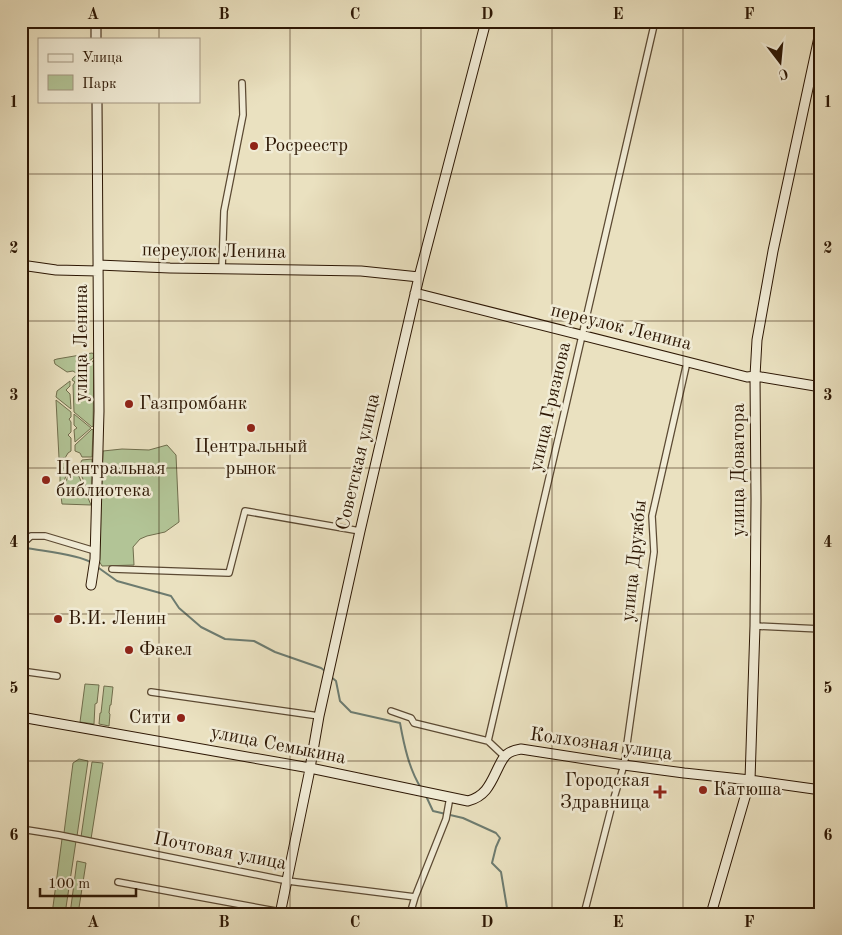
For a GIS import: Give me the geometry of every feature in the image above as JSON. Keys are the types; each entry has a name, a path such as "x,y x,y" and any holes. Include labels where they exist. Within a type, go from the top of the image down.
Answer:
{"street":[{"path":"96,21 96,38"},
{"name":"Советская улица","path":"281,913 326,682 360,531 415,293 486,21"},
{"name":"улица Грязнова","path":"488,740 655,21"},
{"name":"улица Доватора","path":"711,914 750,780 755,626 755,376 757,340 821,28"},
{"path":"222,269 224,211 243,115 242,83"},
{"name":"улица Ленина","path":"91,585 95,555 98,411 97,102"},
{"name":"переулок Ленина","path":"21,266 56,270 98,268 361,271 419,277"},
{"name":"переулок Ленина","path":"415,293 747,377 755,376 821,387"},
{"name":"улица Дружбы","path":"584,914 612,801 624,765 654,552 652,516 687,362"},
{"path":"112,569 229,573 245,511 360,531"},
{"path":"21,544 31,536 45,536 95,555"},
{"path":"755,626 821,629"},
{"path":"21,671 57,676"},
{"path":"152,692 319,716"},
{"path":"391,712 411,718 414,723 488,740"},
{"name":"улица Семыкина","path":"21,717 310,768 468,801 483,795 504,756"},
{"name":"Колхозная улица","path":"488,740 504,756 511,751 520,749 624,765 821,790"},
{"path":"410,914 414,897 446,818 450,797"},
{"name":"Почтовая улица","path":"21,829 59,834 288,881 414,897"},
{"path":"118,882 281,913"}],"green space":[{"path":"92,353 94,357 76,373 73,371 67,372 55,364 54,360 57,359"},
{"path":"94,360 92,427 74,412 73,385 75,382 72,380"},
{"path":"70,381 70,386 66,390 70,394 71,409 56,397 57,391"},
{"path":"56,400 71,412 69,419 71,422 71,432 68,435 71,438 71,451 65,458 59,458"},
{"path":"74,414 91,428 75,442 74,430 77,428 74,425"},
{"path":"92,429 92,457 82,457 80,453 75,451 75,445"},
{"path":"167,445 176,455 179,522 165,532 140,539 133,547 134,565 102,566 98,559 103,451 122,449 149,450"},
{"path":"92,459 92,499 77,466 82,460"},
{"path":"60,461 65,461 70,466 60,491"},
{"path":"71,467 75,467 91,505 62,504 61,496"},
{"path":"85,684 99,685 97,703 95,704 94,724 80,722"},
{"path":"104,686 113,687 109,726 99,724"},
{"path":"79,759 88,761 77,836 64,833 73,763"},
{"path":"92,762 103,763 91,839 81,837"},
{"path":"62,839 76,841 65,914 52,914"},
{"path":"77,861 86,863 78,914 70,914"}],"waterway":[{"path":"23,545 27,548 70,555 90,562"},
{"path":"96,566 117,581 171,596 179,608 201,627 225,639 254,641 275,652 325,671"},
{"path":"330,676 336,681 340,701 351,712 400,723 410,765 421,788"},
{"path":"426,796 433,811 463,818 496,833 500,838 492,863 501,872 508,914"}],"place":[{"name":"Росреестр","path":"254,146"},
{"name":"Газпромбанк","path":"129,404"},
{"name":"Центральный рынок","path":"251,428"},
{"name":"Центральная библиотека","path":"46,480"},
{"name":"В.И. Ленин","path":"58,619"},
{"name":"Факел","path":"129,650"},
{"name":"Сити","path":"181,718"},
{"name":"Катюша","path":"703,790"},
{"name":"Городская Здравница","path":"660,792"}]}
